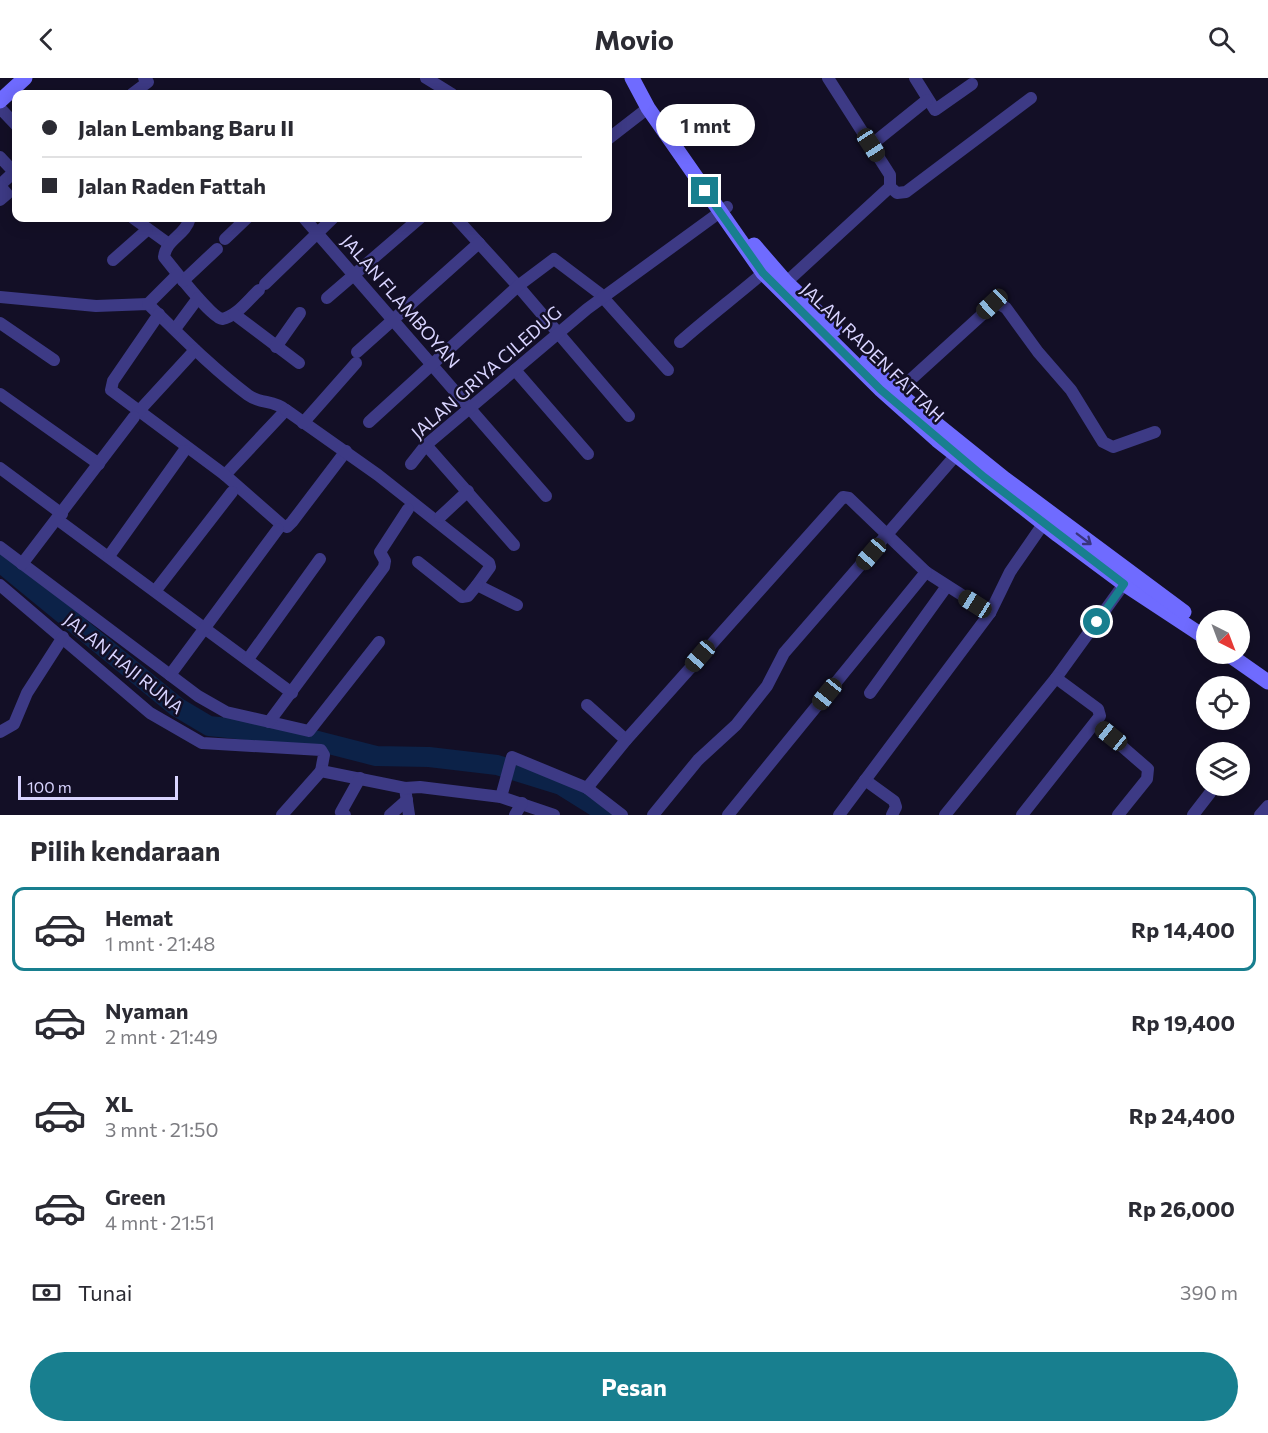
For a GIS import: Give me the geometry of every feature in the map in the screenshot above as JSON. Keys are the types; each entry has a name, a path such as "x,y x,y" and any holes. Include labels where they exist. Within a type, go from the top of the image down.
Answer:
{"main road":[{"path":"0,101 25,78"},
{"name":"JALAN RADEN FATTAH","path":"632,78 648,108 783,285 881,390 957,455 1196,620"},
{"name":"JALAN RADEN FATTAH","path":"643,78 763,273 783,285 897,392 1124,584 1196,631"},
{"path":"1250,658 1268,670"},
{"path":"1242,664 1268,682"}],"street":[{"path":"137,90 148,82 144,78"},
{"path":"426,78 446,90"},
{"path":"783,285 890,187 890,175 828,78"},
{"path":"915,78 935,110 972,84"},
{"path":"890,187 897,193 906,192 1030,98"},
{"path":"871,145 927,100"},
{"path":"0,108 12,121"},
{"path":"612,136 648,108"},
{"path":"0,157 12,169"},
{"path":"0,200 7,194 0,186 12,175"},
{"name":"JALAN GRIYA CILEDUG","path":"411,464 426,445 601,296 722,207"},
{"path":"138,222 169,244"},
{"path":"189,222 187,228 169,244 164,257 180,278 218,318 234,314 328,222"},
{"path":"225,239 243,222"},
{"name":"JALAN FLAMBOYAN","path":"308,222 471,407 546,496"},
{"path":"327,298 415,222"},
{"path":"460,222 518,286 629,416"},
{"path":"113,260 147,230"},
{"path":"303,423 356,358 393,318 479,243"},
{"path":"0,297 96,306 148,304 217,249"},
{"path":"369,422 518,286 554,259 601,296 668,370"},
{"path":"680,342 763,273"},
{"path":"175,328 198,298"},
{"path":"897,392 996,303 1006,308 1038,352 1071,390 1103,442 1113,447 1155,432"},
{"path":"148,304 195,350 247,394 258,401 271,402 286,410 346,451 489,563 490,567 468,596 462,597 418,562"},
{"path":"276,347 300,313"},
{"path":"159,314 110,387 136,415 225,475 268,514 287,526 346,451"},
{"path":"234,314 299,363"},
{"path":"0,322 54,360"},
{"path":"22,564 136,415 195,350"},
{"path":"515,370 588,454"},
{"path":"0,394 99,464"},
{"path":"225,475 286,410"},
{"path":"426,445 514,545"},
{"path":"109,556 184,451"},
{"path":"653,815 698,760 736,725 767,686 773,669 784,653 957,455"},
{"path":"0,468 109,556 292,693"},
{"path":"440,517 468,491"},
{"path":"156,590 232,492"},
{"path":"586,788 843,496 849,498 926,572 990,613"},
{"path":"269,722 384,567 385,561 380,552 408,508"},
{"path":"839,815 990,613 1010,572 1047,519"},
{"path":"170,675 278,529"},
{"path":"0,547 216,708 269,722 309,731 379,642"},
{"path":"248,659 320,560"},
{"path":"729,815 926,572"},
{"path":"945,815 1056,678 1124,584"},
{"name":"JALAN HAJI RUNA","path":"0,585 150,713 177,730 202,743 321,750 324,755 321,771"},
{"path":"477,585 517,605"},
{"path":"870,693 947,586"},
{"path":"0,732 14,724 27,693 63,637"},
{"path":"1022,815 1100,716 1098,709 1056,678"},
{"path":"587,705 626,740"},
{"path":"1095,723 1142,761 1148,770 1148,779 1118,815"},
{"path":"501,796 512,756 586,788 622,815"},
{"path":"287,813 321,771 360,778 406,794"},
{"path":"345,815 341,812 360,778"},
{"path":"865,780 894,801 897,807 892,815"},
{"path":"390,815 406,794 420,787 501,796 554,815"},
{"path":"406,794 409,815"},
{"path":"1193,815 1208,796"},
{"path":"515,815 522,803"},
{"path":"1260,815 1268,806"}],"waterway":[{"path":"0,562 177,707 209,726 294,735 376,756 429,757 497,765 561,785 609,815"}],"route":[{"path":"705,191 763,273 881,390 937,440 1058,536 1124,584 1097,622"}]}
